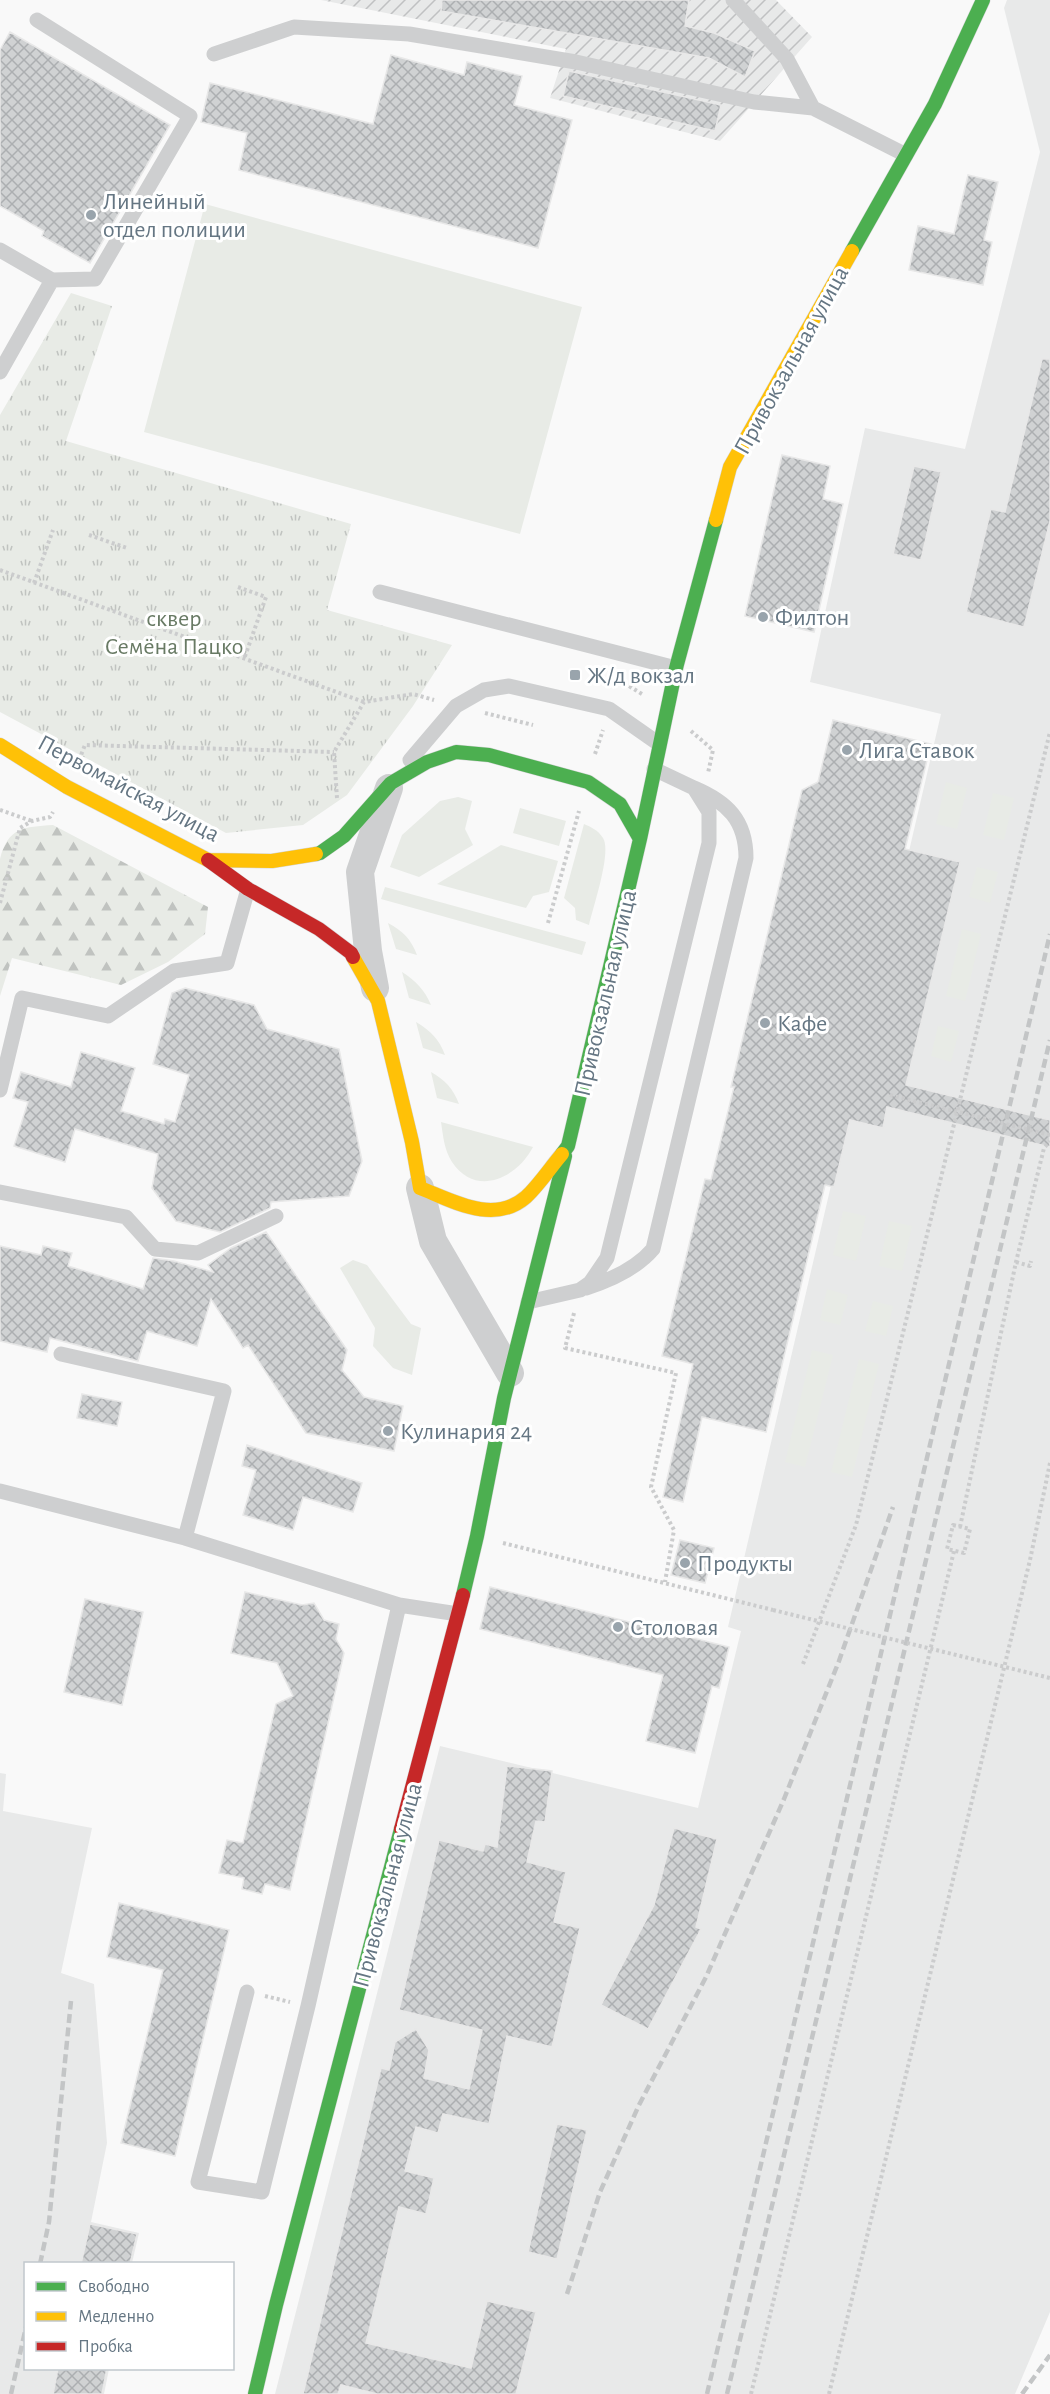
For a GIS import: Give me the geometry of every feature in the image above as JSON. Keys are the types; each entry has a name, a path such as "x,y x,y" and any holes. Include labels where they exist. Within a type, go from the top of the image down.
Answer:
{"street":[{"name":"Привокзальная улица","path":"255,2394 276,2305 458,1614 477,1536 510,1373 589,1064 676,668 730,468 935,104 983,0"},
{"name":"Первомайская улица","path":"0,745 68,787 208,860 272,861 320,853 344,836 390,783 427,762 456,753 489,755 588,782 620,804 640,839"},
{"path":"390,783 360,872 368,951 378,1001 434,1241 510,1373"},
{"path":"208,860 248,889 319,929 351,953 378,1001"},
{"name":"Привокзальная улица","path":"420,1188 479,1211 504,1209 525,1198 568,1146"}],"lane":[{"path":"733,0 787,59 813,108"},
{"path":"0,250 52,280 95,279 190,116 38,20"},
{"path":"214,54 294,27 409,34 576,62 754,102 813,108 906,155"},
{"path":"0,372 52,280"},
{"path":"380,592 676,668"},
{"path":"390,783 456,706 484,690 509,686 609,710 659,744"},
{"path":"528,1302 608,1281 644,1260 653,1249 746,858 746,842 736,818 716,798 654,769"},
{"path":"580,1290 590,1283 608,1258 709,843 709,812 694,788"},
{"path":"0,1090 22,999 108,1016 174,971 227,963 248,889"},
{"path":"0,1192 126,1217 155,1249 198,1253 276,1216"},
{"path":"60,1354 224,1391 185,1538"},
{"path":"0,1491 185,1538 399,1605 458,1614"},
{"path":"247,1992 198,2182 262,2192 308,2007 399,1605"}],"path":[{"path":"34,583 53,530"},
{"path":"88,535 127,548"},
{"path":"0,570 364,702 413,694 533,725"},
{"path":"238,587 266,597 244,659"},
{"path":"337,806 334,752 364,702"},
{"path":"803,1664 856,1525 1050,732"},
{"path":"0,903 20,828 32,821 50,817 68,787 85,745 334,752"},
{"path":"0,810 32,821"},
{"path":"890,1095 1050,1135"},
{"path":"960,1527 1016,1262 1044,1148 1050,1141"},
{"path":"1016,1262 1030,1266 1031,1261"},
{"path":"829,2394 1027,1571 1050,1463"},
{"path":"952,1525 970,1529 964,1553 954,1551 947,1550 952,1525"},
{"path":"477,1536 1050,1678"},
{"path":"751,2394 954,1551"},
{"path":"247,1992 308,2007"}],"shaded area":[{"path":"321,0 776,0 812,37 720,141 550,98 566,49"},
{"path":"1007,0 1050,0 1050,2312 1015,2394 275,2394 440,1746 698,1808 741,1631 728,1627 941,714 810,682 865,428 965,449 1040,152 1004,8"},
{"path":"0,1773 6,1774 3,1811 92,1828 61,1973 94,1984 107,2143 91,2222 139,2233 132,2262 24,2262 24,2370 109,2370 104,2394 0,2394"}],"green space":[{"path":"205,204 582,307 520,534 144,432"},
{"name":"сквер Семёна Пацко","path":"71,293 112,306 66,441 351,524 327,610 452,645 413,706 347,795 303,825 226,833 0,712 0,415"},
{"path":"946,782 967,788 957,829 936,824"},
{"path":"993,793 1014,798 1004,840 983,835"},
{"path":"458,797 472,801 465,829 473,845 419,877 390,867 402,835 440,801"},
{"path":"520,808 566,821 559,846 513,833"},
{"path":"584,824 599,833 605,845 604,867 589,925 576,920 575,908 564,898"},
{"path":"53,825 208,907 205,934 168,962 121,985 12,958 0,996 0,859 3,848 8,840 19,831"},
{"path":"501,845 558,861 549,892 533,896 526,908 437,884"},
{"path":"977,867 998,872 990,903 969,897"},
{"path":"385,887 586,942 582,955 381,899"},
{"path":"388,923 406,936 417,955 396,949"},
{"path":"962,929 981,934 965,1001 946,996"},
{"path":"402,972 419,986 431,1005 409,998"},
{"path":"416,1022 434,1036 445,1055 423,1048"},
{"path":"938,1026 959,1031 951,1062 931,1056"},
{"path":"431,1072 448,1085 459,1104 437,1098"},
{"path":"441,1122 533,1147 526,1158 507,1175 496,1180 473,1179 462,1173 449,1157"},
{"path":"843,1211 866,1216 856,1261 833,1255"},
{"path":"889,1221 912,1226 902,1271 879,1266"},
{"path":"353,1260 367,1265 411,1324 421,1328 412,1375 393,1368 373,1346 375,1328 340,1268"},
{"path":"827,1289 848,1295 840,1325 820,1320"},
{"path":"873,1301 893,1306 886,1336 865,1331"},
{"path":"812,1350 833,1355 805,1467 785,1462"},
{"path":"859,1359 879,1364 852,1477 831,1472"}],"building":[{"path":"442,0 689,0 685,26 714,33 755,51 745,77 709,58 441,11"},
{"path":"10,32 170,125 90,263 42,236 44,231 0,206 0,50"},
{"path":"391,55 464,75 467,62 522,76 514,105 572,120 538,248 239,170 247,133 201,122 210,83 373,124"},
{"path":"569,71 721,105 715,131 563,96"},
{"path":"968,175 998,182 984,240 992,242 983,285 909,270 918,226 954,234"},
{"path":"1042,359 1050,359 1050,521 1024,627 966,612 991,509 1005,512"},
{"path":"782,455 830,466 823,499 843,504 814,632 745,616"},
{"path":"914,466 941,472 921,560 893,554"},
{"path":"833,720 931,744 905,849 960,862 906,1085 1050,1120 1050,1147 887,1107 883,1128 850,1120 834,1187 825,1185 766,1432 702,1417 683,1502 663,1497 693,1364 662,1356 705,1179 711,1180 802,790 818,782"},
{"path":"185,988 254,1005 267,1029 339,1049 362,1161 349,1196 271,1202 270,1208 220,1232 176,1221 152,1188 158,1154 75,1129 65,1162 14,1146 28,1102 13,1098 21,1072 71,1087 81,1052 135,1068 121,1111 164,1124 165,1119 175,1122 189,1075 153,1064 172,993"},
{"path":"266,1232 347,1350 342,1370 364,1397 403,1406 394,1451 306,1433 248,1345 243,1348 211,1299 197,1346 147,1331 138,1361 50,1338 47,1352 0,1341 0,1246 41,1255 43,1246 72,1253 68,1266 143,1289 153,1258 174,1261 213,1272 208,1265 231,1248"},
{"path":"82,1394 122,1402 117,1426 77,1418"},
{"path":"247,1445 362,1483 353,1512 303,1497 293,1530 243,1515 256,1470 242,1466"},
{"path":"680,1540 714,1548 705,1583 671,1575"},
{"path":"490,1587 729,1647 719,1688 712,1686 695,1753 646,1741 663,1675 480,1629"},
{"path":"245,1592 302,1605 314,1603 324,1620 339,1624 336,1639 344,1653 290,1890 265,1884 262,1894 242,1889 244,1878 219,1873 227,1840 243,1843 276,1704 293,1696 277,1663 231,1653"},
{"path":"85,1599 143,1612 122,1705 64,1692"},
{"path":"507,1766 552,1771 545,1822 536,1821 527,1862 566,1872 554,1922 580,1928 552,2047 507,2036 489,2124 443,2114 438,2133 416,2127 405,2171 434,2178 426,2214 399,2207 366,2343 471,2368 487,2301 536,2312 516,2394 377,2394 341,2385 338,2394 303,2394 381,2068 389,2070 395,2042 416,2029 429,2050 424,2078 469,2089 482,2030 399,2010 439,1840 483,1851 485,1844 497,1847"},
{"path":"674,1828 717,1839 696,1927 701,1929 648,2029 601,2005 654,1905"},
{"path":"119,1903 229,1930 175,2156 121,2143 163,1970 107,1957"},
{"path":"557,2124 587,2130 557,2259 528,2252"},
{"path":"90,2224 137,2234 130,2262 81,2262"},
{"path":"58,2370 107,2370 102,2394 53,2394"}],"railway":[{"path":"707,2394 1050,934"},
{"path":"727,2394 1050,1040"},
{"path":"567,2294 600,2192 639,2105 706,1977 784,1799 839,1661 893,1507"},
{"path":"40,2262 49,2222 71,2001"},
{"path":"11,2394 24,2336"},
{"path":"1022,2394 1050,2355"}],"traffic: fast":[{"path":"852,251 935,104 983,0"},
{"path":"562,1154 568,1146 640,839 676,668 716,520"},
{"path":"316,854 344,836 391,783 427,762 456,752 489,755 588,782 620,804 640,839"},
{"path":"463,1595 504,1398 565,1156"},
{"path":"255,2394 276,2305 401,1829"}],"traffic: slow":[{"path":"716,520 730,467 852,251"},
{"path":"0,745 67,787 208,860 272,861 316,854"},
{"path":"353,957 378,1001 412,1142 420,1188 473,1208 501,1209 514,1205 526,1197 562,1154"}],"traffic: jam":[{"path":"208,860 248,889 319,929 351,953 353,957"},
{"path":"401,1829 463,1595"}],"place":[{"name":"Линейный отдел полиции","path":"91,215"},
{"name":"Филтон","path":"763,617"},
{"name":"Ж/д вокзал","path":"575,675"},
{"name":"Лига Ставок","path":"847,750"},
{"name":"Кафе","path":"765,1023"},
{"name":"Кулинария 24","path":"388,1431"},
{"name":"Продукты","path":"685,1563"},
{"name":"Столовая","path":"618,1627"}]}
